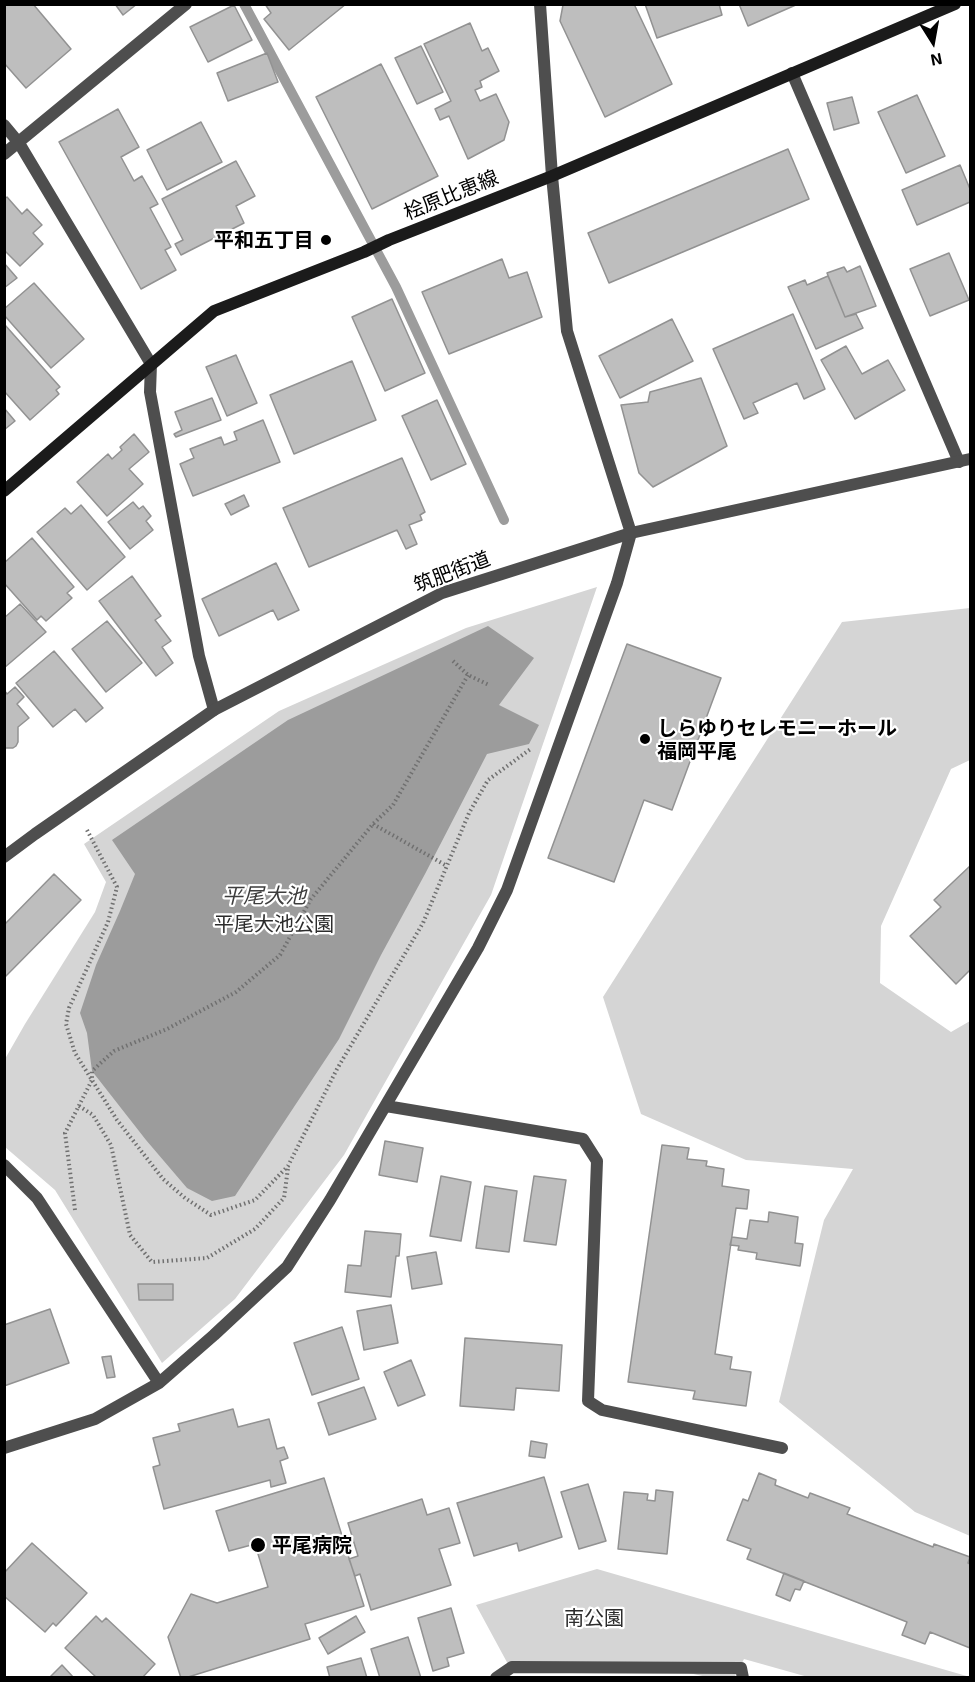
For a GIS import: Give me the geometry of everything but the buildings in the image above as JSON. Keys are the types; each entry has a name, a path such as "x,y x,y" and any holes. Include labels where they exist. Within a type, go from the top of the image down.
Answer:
{"main road":[{"name":"桧原比恵線","path":"4,491 214,311 552,176 955,4"}],"street":[{"path":"4,154 186,4"},
{"path":"4,1448 95,1419 159,1383 287,1267 386,1106 478,948 507,890 617,583 631,532 567,331 552,176 540,4"},
{"path":"792,73 965,460"},
{"path":"4,125 19,142 152,364 150,392 199,656 214,710"},
{"name":"筑肥街道","path":"4,857 214,710 442,593 631,532 965,460"},
{"path":"386,1106 583,1139 597,1161 588,1401 602,1410 782,1448"},
{"path":"4,1165 37,1198 159,1383"},
{"path":"496,1677 512,1667 741,1668 743,1677"}],"path":[{"path":"453,661 468,675 489,685"},
{"path":"75,1211 65,1133 92,1080 92,1071 114,1051 167,1029 236,992 280,955 311,899 373,824 393,805 468,675"},
{"path":"87,830 117,887 108,922 69,1008 66,1024 75,1053 117,1120 163,1179 185,1198 211,1215 255,1200 288,1166 337,1069 423,923 470,813 488,780 567,723"},
{"path":"373,824 447,866"},
{"path":"79,1106 93,1115 111,1145 130,1235 152,1262 207,1258 255,1229 284,1198 288,1166"}],"green space":[{"name":"平尾大池公園","path":"597,587 491,895 344,1155 235,1299 162,1363 55,1190 5,1147 5,1059 95,912 106,882 84,844 279,711 466,628"},
{"path":"970,608 970,760 951,769 881,926 880,983 951,1032 970,1021 970,1536 915,1512 779,1402 824,1220 853,1169 746,1160 641,1114 603,997 842,622"},
{"name":"南公園","path":"597,1569 970,1677 808,1677 744,1659 734,1678 707,1677 639,1662 509,1666 476,1605"}],"water":[{"name":"平尾大池","path":"488,626 534,658 499,705 539,725 529,744 487,754 339,1039 235,1196 212,1201 187,1188 92,1071 87,1033 80,1013 96,965 135,874 112,840 288,720"}],"waterway":[{"path":"244,4 396,287 504,520"}],"place":[{"name":"平和五丁目","path":"326,240"},
{"name":"しらゆりセレモニーホール 福岡平尾","path":"645,739"},
{"name":"平尾病院","path":"258,1545"}]}
